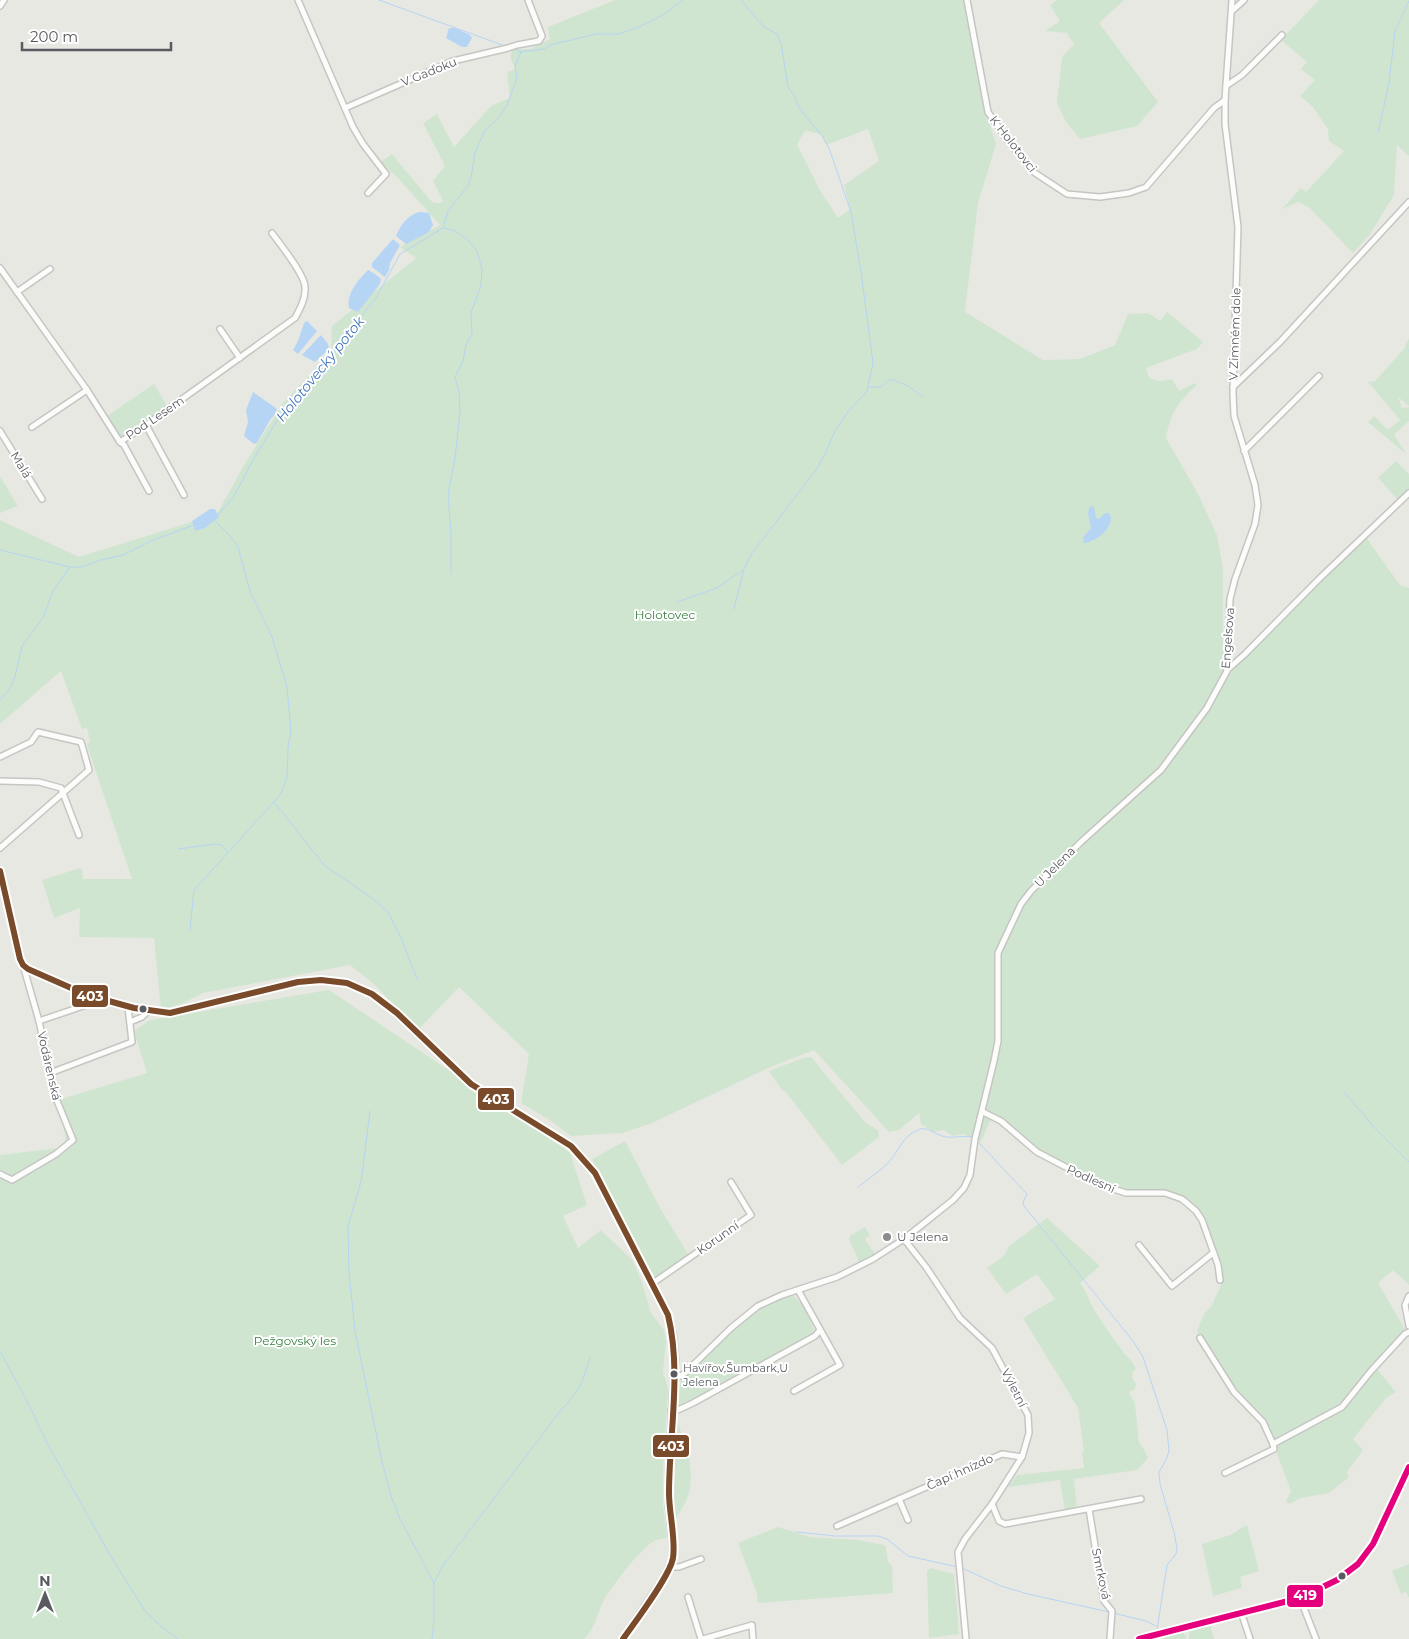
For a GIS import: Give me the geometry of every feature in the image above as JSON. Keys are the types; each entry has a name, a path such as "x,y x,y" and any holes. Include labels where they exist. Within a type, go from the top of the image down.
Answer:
{"street":[{"path":"0,6 4,0"},
{"path":"298,0 345,108 363,144 386,174 368,193"},
{"name":"V Gaďoku","path":"345,108 453,60 517,45 539,42 542,36 528,0"},
{"name":"K Holotovci","path":"967,0 988,112 1034,173 1067,194 1100,197 1129,193 1146,187 1214,108 1225,100"},
{"name":"V Zimném dole","path":"1232,0 1225,124 1238,227 1233,387"},
{"path":"1232,11 1244,0"},
{"path":"1226,86 1242,75 1282,35"},
{"name":"V Zimném dole","path":"1233,387 1280,342 1409,202"},
{"name":"Pod Lesem","path":"0,268 87,390 120,442 290,323 299,311 305,285 302,277 272,233"},
{"path":"17,292 50,269"},
{"path":"220,329 240,358"},
{"path":"1244,451 1319,376"},
{"name":"Engelsova","path":"1082,841 1161,770 1207,708 1227,671 1230,599 1235,579 1255,524 1258,506 1254,485 1234,416 1233,387"},
{"path":"32,427 87,390"},
{"path":"146,425 184,495"},
{"name":"Malá","path":"0,431 42,499"},
{"path":"120,442 124,445 136,465 149,491"},
{"path":"1227,671 1409,493"},
{"path":"0,757 31,742 38,732 81,742 89,770 0,848"},
{"path":"0,781 39,782 61,788 79,835"},
{"name":"U Jelena","path":"674,1380 685,1373 731,1328 758,1306 768,1300 837,1277 873,1258 904,1239 953,1200 964,1188 970,1175 975,1139 983,1112 998,1041 997,959 1000,946 1022,904 1031,892 1082,841"},
{"path":"0,871 23,965 96,998 128,1007 170,1013 298,982 321,980 347,983 372,994 397,1013 471,1084 571,1146 595,1173 653,1282 668,1315 673,1335 675,1358 669,1507 674,1544 673,1559 664,1578 623,1639"},
{"name":"Vodárenská","path":"0,1174 12,1180 56,1154 73,1140 55,1096 39,1021 23,965"},
{"path":"39,1021 92,1003 96,998"},
{"path":"50,1073 132,1042 128,1007"},
{"path":"130,1022 142,1017 149,1010"},
{"name":"Podlesní","path":"983,1112 1000,1121 1037,1152 1098,1184 1126,1193 1164,1193 1182,1199 1196,1211 1202,1220 1219,1271 1220,1280"},
{"name":"Korunní","path":"653,1282 751,1215 731,1182"},
{"name":"Výletní","path":"904,1239 926,1267 960,1318 996,1354 1028,1415 1029,1433 1022,1457 958,1552 966,1639"},
{"path":"1139,1245 1172,1286 1213,1253"},
{"path":"794,1391 840,1365 798,1290"},
{"path":"1409,1296 1405,1305 1409,1326"},
{"path":"672,1410 678,1410 693,1403 814,1336 820,1330"},
{"path":"1273,1444 1342,1407 1371,1371 1409,1332"},
{"path":"1200,1338 1234,1392 1263,1422 1274,1449 1225,1473"},
{"name":"Čapí hnízdo","path":"837,1526 1002,1454 1022,1457"},
{"path":"1139,1639 1300,1598 1337,1580 1358,1564 1373,1544 1409,1467"},
{"path":"899,1499 908,1520"},
{"path":"992,1504 1000,1521 1005,1524 1141,1499"},
{"name":"Smrková","path":"1090,1509 1104,1601 1112,1611 1110,1639"},
{"path":"669,1567 679,1567 701,1559"},
{"path":"688,1597 702,1639 752,1625 753,1639"},
{"path":"1300,1598 1316,1639"},
{"path":"1241,1612 1250,1639"}],"green space":[{"name":"Holotovec","path":"615,0 965,0 985,110 996,144 978,203 965,312 1043,360 1080,359 1115,345 1128,314 1148,313 1160,321 1167,312 1203,342 1197,349 1146,368 1149,378 1160,381 1172,379 1179,391 1195,383 1196,386 1176,409 1170,421 1166,438 1198,494 1217,535 1223,567 1223,680 1365,536 1400,585 1409,588 1409,1285 1393,1270 1378,1283 1408,1335 1376,1368 1396,1392 1386,1398 1353,1439 1363,1450 1347,1472 1349,1477 1329,1493 1300,1498 1290,1504 1286,1502 1291,1491 1267,1427 1260,1414 1235,1391 1197,1331 1204,1314 1212,1305 1221,1285 1220,1265 1204,1222 1181,1197 1125,1191 1093,1180 1038,1151 993,1114 981,1142 963,1134 953,1136 943,1130 933,1132 921,1124 919,1113 899,1130 889,1132 814,1050 768,1068 652,1123 623,1133 571,1136 548,1119 521,1103 529,1054 459,987 418,1030 376,986 350,965 203,993 181,1004 161,1010 154,938 79,937 80,908 54,918 42,880 80,868 83,879 132,879 87,745 90,741 87,728 82,729 61,671 0,724 0,520 79,557 217,514 244,465 283,403 331,352 332,326 416,258 400,247 440,225 395,175 380,162 392,154 432,202 439,203 443,201 433,181 445,166 423,123 437,114 454,147 491,106 510,98 507,72 515,69 510,56 513,49 530,49 550,39 548,27","holes":["868,129 879,161 844,185 850,209 838,218 820,190 797,145 805,131 821,134 826,145","1095,511 1094,517 1096,519 1099,519 1105,513 1108,528 1091,542 1084,535 1091,529"]},
{"path":"1057,0 1124,0 1099,23 1158,102 1137,126 1080,139 1066,122 1057,103 1062,57 1074,44 1067,33 1045,31 1060,21 1050,5"},
{"path":"1319,0 1409,0 1409,156 1397,145 1394,195 1370,234 1353,253 1309,207 1298,202 1282,209 1301,188 1306,192 1344,151 1329,141 1328,129 1312,106 1300,96 1315,80 1301,69 1307,62 1281,40"},
{"path":"1409,339 1409,406 1398,397 1402,408 1409,407 1409,421 1394,434 1406,454 1368,422 1374,416 1388,430 1400,420 1368,382 1375,381 1405,348"},
{"path":"154,384 168,408 126,436 119,436 107,416"},
{"path":"1396,461 1409,474 1409,489 1398,500 1378,478"},
{"path":"0,476 18,506 0,513"},
{"name":"Pežgovský les","path":"329,990 570,1153 587,1205 563,1216 578,1248 601,1230 633,1261 651,1313 664,1330 666,1341 663,1372 668,1388 663,1469 663,1505 667,1538 656,1540 650,1544 627,1568 607,1595 593,1626 584,1639 0,1639 0,1155 67,1147 58,1100 147,1073 134,1031 150,1020"},
{"path":"811,1057 866,1123 878,1130 879,1137 842,1165 769,1071 803,1058"},
{"path":"625,1141 660,1208 689,1256 655,1278 592,1159"},
{"path":"1047,1218 1100,1266 1080,1283 1101,1321 1136,1369 1133,1372 1132,1378 1136,1384 1135,1389 1129,1392 1135,1404 1139,1443 1148,1458 1137,1470 1074,1479 1077,1508 1065,1510 1060,1480 1008,1487 1017,1475 1084,1468 1082,1452 1084,1452 1078,1408 1023,1318 1055,1299 1037,1274 1006,1294 987,1268 1005,1255 1009,1246"},
{"path":"865,1227 870,1235 865,1239 875,1254 859,1262 849,1239 851,1235"},
{"path":"793,1296 800,1302 812,1324 814,1333 713,1387 693,1400 679,1405 678,1385 718,1345 748,1318 764,1307 779,1299"},
{"path":"678,1423 689,1461 691,1480 687,1499 676,1519 674,1499 676,1424"},
{"path":"1247,1525 1259,1571 1240,1577 1242,1588 1213,1596 1202,1544 1230,1535"},
{"path":"778,1527 810,1537 858,1540 884,1545 888,1562 892,1565 893,1593 758,1603 757,1594 738,1543"},
{"path":"1409,1564 1409,1598 1406,1592 1401,1594 1392,1571"},
{"path":"931,1568 954,1574 959,1634 929,1638 927,1571"},
{"path":"1210,1625 1214,1639 1189,1639 1189,1631"},
{"path":"1179,1632 1184,1633 1186,1639 1150,1639"}],"water":[{"path":"449,28 455,28 470,35 472,38 467,47 462,47 446,38"},
{"path":"419,212 429,213 433,225 429,232 406,244 396,236 405,221"},
{"path":"393,239 400,245 385,277 372,267 372,263"},
{"path":"368,270 381,279 380,284 358,312 349,308 349,298 357,283"},
{"path":"307,321 317,331 298,354 293,350 304,323"},
{"path":"321,335 328,344 329,349 315,362 302,355"},
{"path":"253,392 277,409 257,443 254,444 244,436 248,422 246,410"},
{"path":"1090,506 1094,507 1096,518 1099,519 1105,513 1109,513 1111,518 1108,528 1099,537 1084,543 1083,537 1091,528 1088,513"},
{"path":"210,509 215,509 219,517 205,528 195,531 192,521"}],"waterway":[{"path":"379,0 505,46"},
{"name":"Holotovecký potok","path":"218,515 233,498 253,460 284,409 318,374 376,298 400,254 443,228 448,211 467,187 471,178 475,153 485,130 497,120 507,105 517,78 515,66 521,52 544,49 550,45 596,34 619,34 663,15 683,0"},
{"path":"734,609 744,569 752,553 816,470 835,431 847,413 867,391 873,363 851,212 829,148 822,136 800,109 788,87 781,43 777,34 763,26 741,0"},
{"path":"1378,133 1389,83 1395,31 1409,1"},
{"name":"Holotovecký potok","path":"514,49 521,52"},
{"path":"444,228 455,231 469,241 477,251 482,269 481,285 471,313 472,333 466,345 463,361 455,377 459,391 460,412 455,458 448,495 451,534 451,574"},
{"path":"869,387 881,387 889,380 894,380 908,386 923,397"},
{"name":"Holotovecký potok","path":"190,930 194,890 282,791 287,777 288,747 291,731 287,687 272,637 250,591 238,547 215,521"},
{"path":"0,550 70,567 81,567 123,555 151,541 194,525"},
{"path":"0,700 9,690 15,677 22,646 43,618 53,591 69,568"},
{"path":"677,602 717,588 743,570"},
{"path":"274,802 325,866 375,900 388,912 401,938 417,979"},
{"path":"178,849 215,844 222,845 227,851"},
{"path":"1344,1092 1374,1127 1409,1162"},
{"path":"370,1111 361,1182 348,1226 349,1273 355,1331 382,1462 391,1496 400,1519 434,1583 432,1639"},
{"path":"858,1187 886,1165 904,1140 920,1129 929,1130 945,1137 973,1137"},
{"path":"979,1143 1027,1194 1023,1202 1024,1206 1133,1341 1143,1357 1167,1430 1169,1451 1159,1472 1160,1484 1177,1548 1176,1554 1167,1565 1157,1630"},
{"path":"0,1351 47,1443 110,1555 145,1611 178,1639"},
{"path":"434,1583 444,1564 576,1392 590,1357"},
{"path":"797,1532 835,1536 878,1536 887,1539 908,1556 958,1567"},
{"path":"962,1568 1001,1586 1109,1612"},
{"path":"1113,1613 1146,1621 1156,1626"}],"transit line":[{"name":"403","path":"0,871 20,959 28,969 87,995 134,1008 170,1013 298,982 321,980 347,983 372,994 397,1013 471,1084 571,1146 595,1173 668,1315 674,1359 674,1404 669,1493 674,1543 673,1558 666,1576 623,1639"},
{"name":"419","path":"1139,1639 1300,1598 1337,1580 1358,1564 1373,1544 1409,1467"}],"place":[{"name":"U Jelena","path":"887,1237"},
{"name":"Havířov,Šumbark,U Jelena","path":"674,1374"}]}
